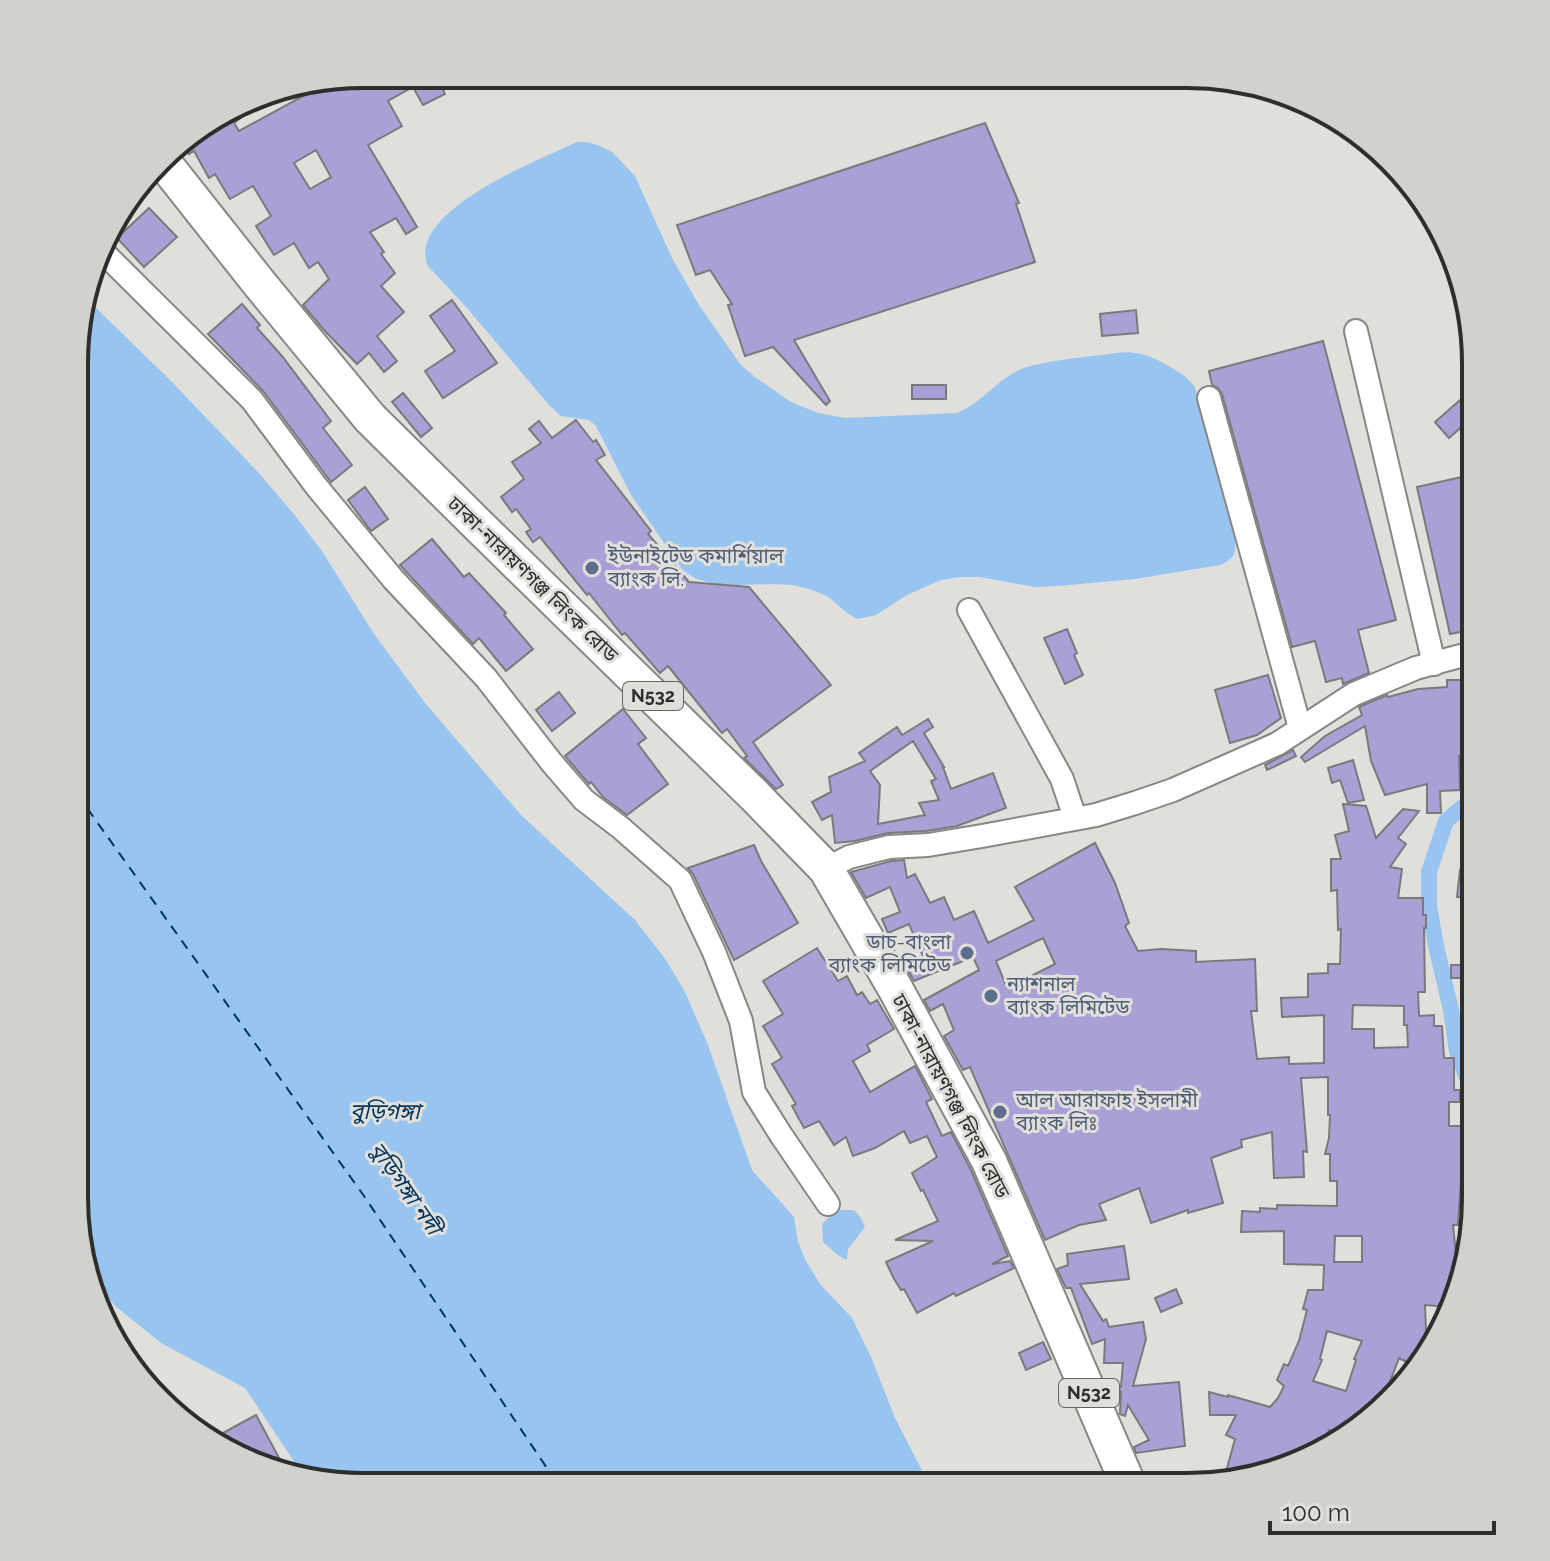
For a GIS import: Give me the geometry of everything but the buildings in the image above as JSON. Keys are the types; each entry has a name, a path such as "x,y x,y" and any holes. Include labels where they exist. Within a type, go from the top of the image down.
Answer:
{"highway":[{"name":"ঢাকা-নারায়ণগঞ্জ লিংক রোড","path":"169,169 370,418 826,869 989,1161 1123,1472"}],"street":[{"path":"109,258 252,400 316,486 393,579 486,678 584,800 680,880 714,952 741,1021 754,1092 828,1204"},
{"path":"1356,331 1434,664"},
{"path":"1209,398 1300,728"},
{"path":"969,610 1062,779 1075,818"},
{"path":"826,869 849,857 889,847 941,843 1075,818 1173,790 1277,744 1354,694 1416,668 1461,656"}],"water":[{"path":"577,142 598,145 612,152 635,176 672,258 699,305 740,364 791,402 818,413 845,418 957,413 1019,370 1053,361 1117,353 1147,356 1178,371 1195,389 1218,465 1234,527 1233,556 1220,565 1135,579 1059,586 1035,587 980,577 941,580 907,595 876,615 858,619 828,597 801,587 720,584 693,577 682,569 631,495 596,426 589,420 561,416 549,405 428,266 426,246 436,226 455,208 508,174"},
{"name":"বুড়িগঙ্গা","path":"94,306 258,472 322,551 374,634 426,704 521,815 635,920 666,960 685,992 708,1045 752,1170 794,1217 798,1242 806,1261 820,1284 852,1318 895,1418 923,1472 345,1472 296,1465 245,1388 161,1343 114,1305 104,1291 93,1252 89,1216 88,363"},
{"path":"836,1210 854,1210 865,1227 848,1249 847,1260 823,1242 822,1224"}],"waterway":[{"path":"1461,808 1446,821 1429,872 1429,906 1461,1062"}],"ferry route":[{"path":"89,810 364,1196 550,1472"}],"place":[{"name":"ইউনাইটেড কমার্শিয়াল ব্যাংক লি.","path":"592,568"},
{"name":"ডাচ-বাংলা ব্যাংক লিমিটেড","path":"967,953"},
{"name":"ন্যাশনাল ব্যাংক লিমিটেড","path":"991,996"},
{"name":"আল আরাফাহ ইসলামী ব্যাংক লিঃ","path":"1000,1112"}],"water label":[{"name":"বুড়িগঙ্গা নদী","path":"406,1188"}]}
